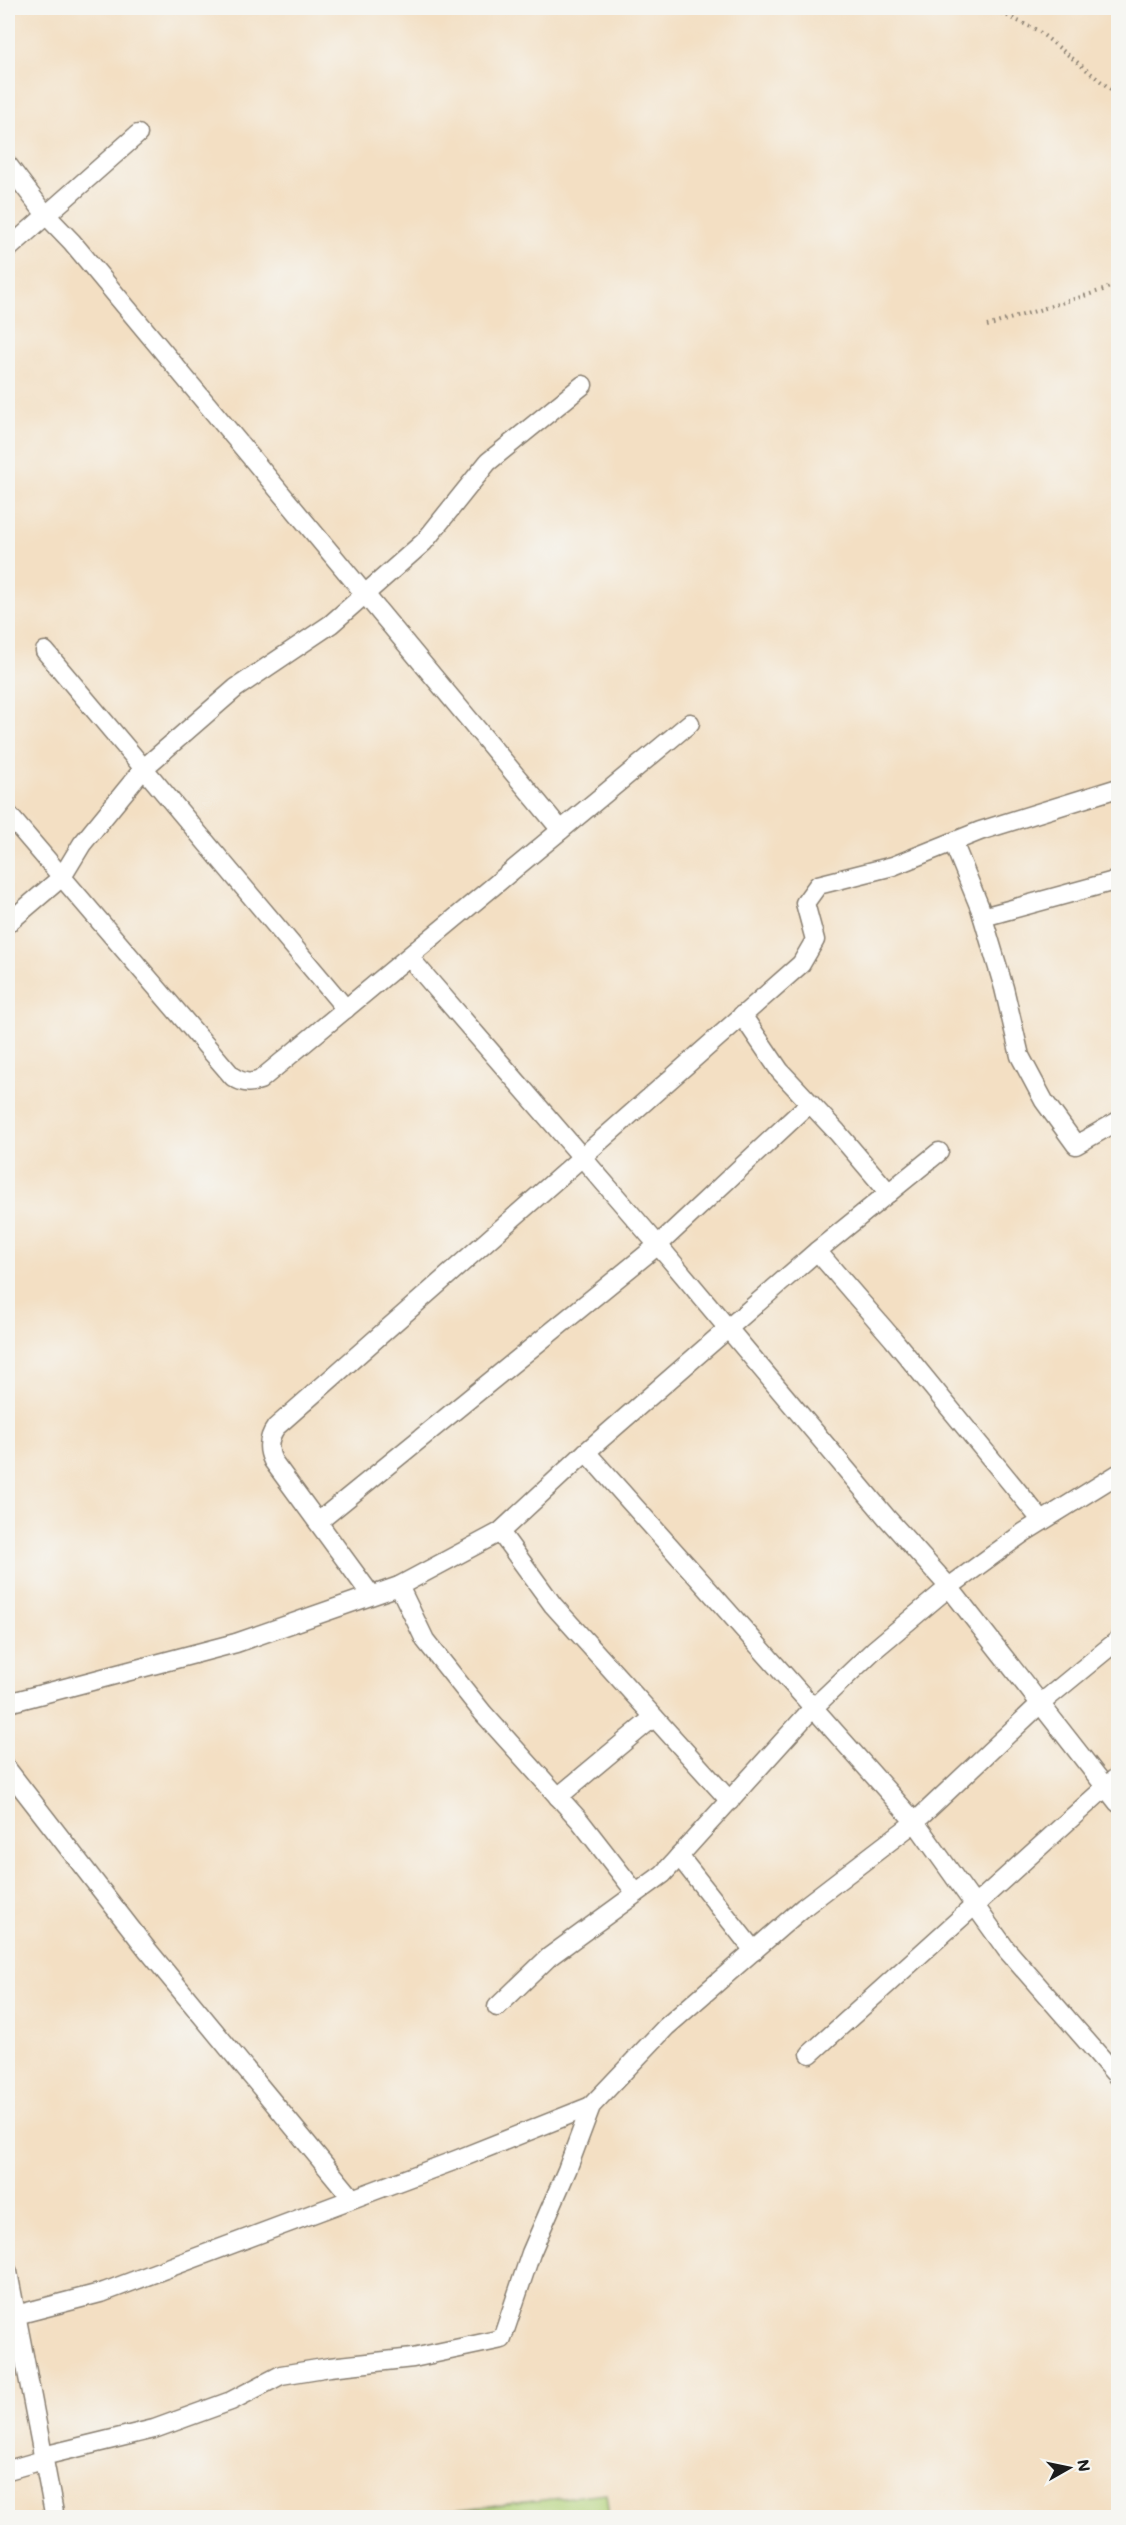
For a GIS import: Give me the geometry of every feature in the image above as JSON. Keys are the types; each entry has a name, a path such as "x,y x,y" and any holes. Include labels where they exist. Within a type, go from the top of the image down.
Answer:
{"street":[{"path":"8,249 138,134"},
{"path":"8,165 46,215 72,242 561,830"},
{"path":"8,923 62,877 82,844 144,768 236,688 331,624 424,542 488,462 582,385"},
{"path":"45,651 346,1009"},
{"path":"8,814 233,1077 239,1081 254,1083 690,723"},
{"path":"371,1594 270,1454 268,1447 272,1433 801,964 814,940 805,903 818,885 893,866 980,831 1119,788"},
{"path":"953,842 983,917 1020,1056 1044,1101 1076,1145 1119,1121"},
{"path":"983,917 1119,880"},
{"path":"409,957 658,1245 887,1518 949,1587 1040,1704 1112,1782 1119,1803"},
{"path":"742,1015 780,1071 889,1193"},
{"path":"318,1522 658,1245 810,1103"},
{"path":"8,1703 236,1643 399,1586 500,1532 586,1452 729,1330 817,1251 939,1152"},
{"path":"817,1251 893,1339 1042,1521"},
{"path":"586,1452 812,1709 915,1821 1006,1949 1119,2077"},
{"path":"497,2007 549,1957 663,1874 812,1709 874,1650 949,1587 1042,1521 1119,1474"},
{"path":"500,1532 553,1605 730,1801"},
{"path":"399,1586 425,1640 483,1713 558,1797 636,1893"},
{"path":"43,2456 154,2429 231,2401 281,2376 330,2367 413,2358 502,2339 531,2253 567,2170 591,2106 666,2027 804,1907 915,1821 1040,1704 1119,1640"},
{"path":"558,1797 654,1717"},
{"path":"8,1770 146,1948 352,2198"},
{"path":"810,2054 1112,1782"},
{"path":"679,1856 754,1951"},
{"path":"16,2316 104,2292 591,2106"},
{"path":"8,2272 55,2517"},
{"path":"8,2470 43,2460 43,2456"}],"path":[{"path":"991,8 1037,30 1119,94"},
{"path":"987,326 1119,283"}],"green space":[{"path":"606,2493 609,2517 391,2517"}]}
